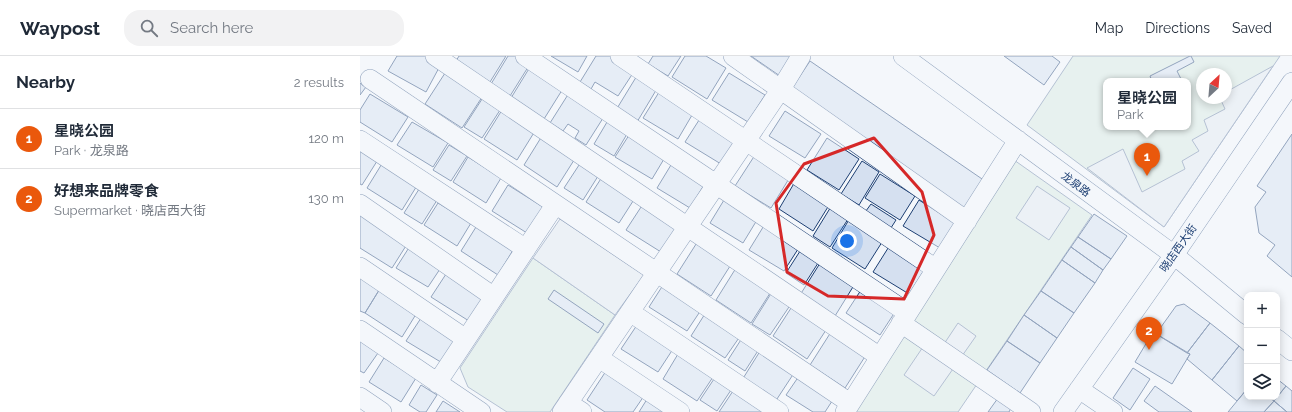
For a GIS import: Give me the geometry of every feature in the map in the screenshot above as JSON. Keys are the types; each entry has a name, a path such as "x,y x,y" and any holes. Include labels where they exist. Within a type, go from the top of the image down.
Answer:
{"street":[{"path":"435,56 880,357"},
{"path":"525,56 716,185 904,318 1031,412"},
{"path":"620,56 936,269"},
{"path":"733,56 967,221"},
{"path":"571,409 599,358 781,89 801,56"},
{"name":"龙泉路","path":"903,56 1174,255 1244,313"},
{"path":"370,79 656,273 847,408 1018,140"},
{"name":"晓店西大街","path":"1063,412 1174,255 1292,82"},
{"path":"360,140 526,249"},
{"path":"360,204 494,297"},
{"path":"437,383 555,205"},
{"path":"360,267 466,339"},
{"path":"630,312 779,412"},
{"path":"360,330 481,412"},
{"path":"1280,342 1292,352"},
{"path":"599,358 680,412"},
{"path":"1079,389 1113,412"},
{"path":"360,397 382,412"}],"highlighted area":[{"path":"874,138 922,192 934,235 904,299 828,296 787,272 776,203 804,164"}],"shaded area":[{"path":"1073,56 1280,56 1164,227 1027,125"},
{"path":"1273,66 1164,227 1087,168 1123,149 1142,192 1185,169 1182,161 1199,151 1192,140 1208,131 1204,120 1225,109 1223,104 1232,104 1232,89"},
{"path":"1014,160 1092,215 958,412 852,412"},
{"path":"1037,186 1070,208 1049,240 1016,218"},
{"path":"560,219 644,275 615,315 533,258"},
{"path":"533,258 615,315 550,412 507,412 468,387 460,368"},
{"path":"958,323 976,336 934,396 904,375 927,341 940,350"}],"building":[{"path":"397,56 426,56 441,64 426,92 388,71"},
{"path":"459,56 506,56 490,82 456,61"},
{"path":"508,56 518,56 530,64 510,96 491,84"},
{"path":"551,56 587,56 578,72"},
{"path":"596,56 612,56 635,70 618,96 595,82 591,89 580,82"},
{"path":"653,56 681,56 668,76 648,64"},
{"path":"685,56 706,56 726,68 707,99 672,77"},
{"path":"751,56 793,56 780,76"},
{"path":"1004,56 1052,56 1060,62 1044,85"},
{"path":"1190,56 1194,62 1177,71 1180,78 1151,78 1150,76"},
{"path":"810,61 985,181 965,210 790,91"},
{"path":"530,67 564,87 544,119 511,98"},
{"path":"447,70 484,94 462,128 425,104"},
{"path":"729,73 765,95 748,122 712,100"},
{"path":"638,74 658,87 637,122 616,110"},
{"path":"360,83 366,87 360,95"},
{"path":"661,89 695,110 678,139 643,118"},
{"path":"569,93 605,115 586,145 575,138 579,131 568,124 563,131 550,123"},
{"path":"370,94 408,117 392,142 360,122 360,110"},
{"path":"484,96 502,107 482,138 464,127"},
{"path":"502,110 535,131 517,160 484,139"},
{"path":"785,111 821,134 805,158 769,136"},
{"path":"610,117 630,129 614,156 594,144"},
{"path":"701,117 737,139 721,164 685,142"},
{"path":"412,122 448,143 433,167 397,145"},
{"path":"631,132 667,154 652,179 615,157"},
{"path":"1292,134 1292,277 1267,256 1275,245 1259,233 1255,207 1266,192 1257,186"},
{"path":"542,136 576,157 557,187 524,165"},
{"path":"827,138 859,159 839,190 807,170"},
{"path":"449,145 467,156 451,181 433,170"},
{"path":"360,146 379,158 362,185 360,184"},
{"path":"755,155 790,177 771,208 735,186"},
{"path":"468,157 501,178 486,203 453,182"},
{"path":"674,160 707,180 690,208 657,188"},
{"path":"862,161 879,172 859,205 841,194"},
{"path":"383,162 418,184 402,210 367,188"},
{"path":"581,162 600,173 583,200 564,188"},
{"path":"880,174 915,196 900,220 865,198"},
{"path":"602,177 635,198 619,223 586,202"},
{"path":"796,180 831,202 813,231 779,209"},
{"path":"508,185 543,207 527,233 492,211"},
{"path":"421,186 439,197 422,224 404,213"},
{"path":"724,200 757,220 743,243 710,223"},
{"path":"919,200 955,223 940,248 903,226"},
{"path":"438,203 471,223 457,246 424,225"},
{"path":"643,204 678,226 661,252 626,230"},
{"path":"871,204 896,220 889,231 863,215"},
{"path":"832,205 850,216 830,247 813,236"},
{"path":"360,210 409,241 392,268 360,248"},
{"path":"1094,214 1127,236 1111,259 1078,237"},
{"path":"850,218 884,239 865,269 832,248"},
{"path":"765,224 800,246 784,271 749,250"},
{"path":"476,227 513,250 498,275 461,251"},
{"path":"1078,237 1111,259 1103,270 1071,247"},
{"path":"698,241 732,263 711,296 677,274"},
{"path":"890,245 926,267 909,294 873,272"},
{"path":"410,246 442,266 428,287 396,268"},
{"path":"1071,247 1103,270 1095,283 1062,260"},
{"path":"802,248 820,260 804,285 786,273"},
{"path":"822,260 856,282 835,316 800,295"},
{"path":"1062,260 1095,283 1074,313 1041,291"},
{"path":"736,268 772,290 751,323 716,300"},
{"path":"448,271 485,294 469,321 431,297"},
{"path":"360,275 381,287 365,313 360,311"},
{"path":"665,282 703,307 687,331 649,307"},
{"path":"381,287 418,311 402,337 365,313"},
{"path":"554,290 604,324 598,333 548,299"},
{"path":"861,290 895,312 880,335 846,313"},
{"path":"1041,291 1074,313 1057,338 1024,315"},
{"path":"772,292 791,304 770,335 752,324"},
{"path":"1184,304 1210,323 1187,353 1156,334 1176,306"},
{"path":"793,305 828,327 807,359 773,336"},
{"path":"708,309 743,332 725,358 691,336"},
{"path":"423,315 460,338 444,364 406,341"},
{"path":"1024,315 1057,338 1040,363 1007,341"},
{"path":"1210,323 1239,346 1212,380 1187,359 1190,354 1187,353"},
{"path":"637,325 673,349 658,372 621,349"},
{"path":"831,332 866,355 845,388 810,365"},
{"path":"1153,332 1190,354 1172,384 1135,362"},
{"path":"744,335 761,346 745,371 728,360"},
{"path":"360,341 378,353 364,373 360,371"},
{"path":"1007,341 1040,363 1020,393 987,370"},
{"path":"1239,346 1244,350 1244,393 1237,401 1212,380"},
{"path":"762,348 796,370 775,402 742,380"},
{"path":"678,354 713,377 697,401 663,379"},
{"path":"384,358 416,378 401,402 369,382"},
{"path":"608,368 646,393 633,412 605,412 587,400"},
{"path":"1133,368 1150,379 1130,410 1113,398"},
{"path":"799,376 834,398 825,412 813,412 786,395"},
{"path":"714,379 731,390 717,411 700,400"},
{"path":"1280,381 1286,386 1280,394"},
{"path":"421,385 437,395 426,412 420,412 409,405"},
{"path":"1155,386 1192,412 1159,412 1144,401"},
{"path":"1286,386 1292,391 1292,412 1287,412 1274,401 1280,400 1280,394"},
{"path":"733,391 765,412 719,412"},
{"path":"1244,393 1244,400 1274,401 1264,412 1228,412"},
{"path":"649,396 674,412 639,412"},
{"path":"998,398 1011,408 1009,412 988,412"},
{"path":"443,401 460,412 436,412"},
{"path":"1274,401 1287,412 1264,412"}],"place":[{"name":"星晓公园","path":"1147,176"},
{"name":"好想来品牌零食","path":"1149,350"}]}
